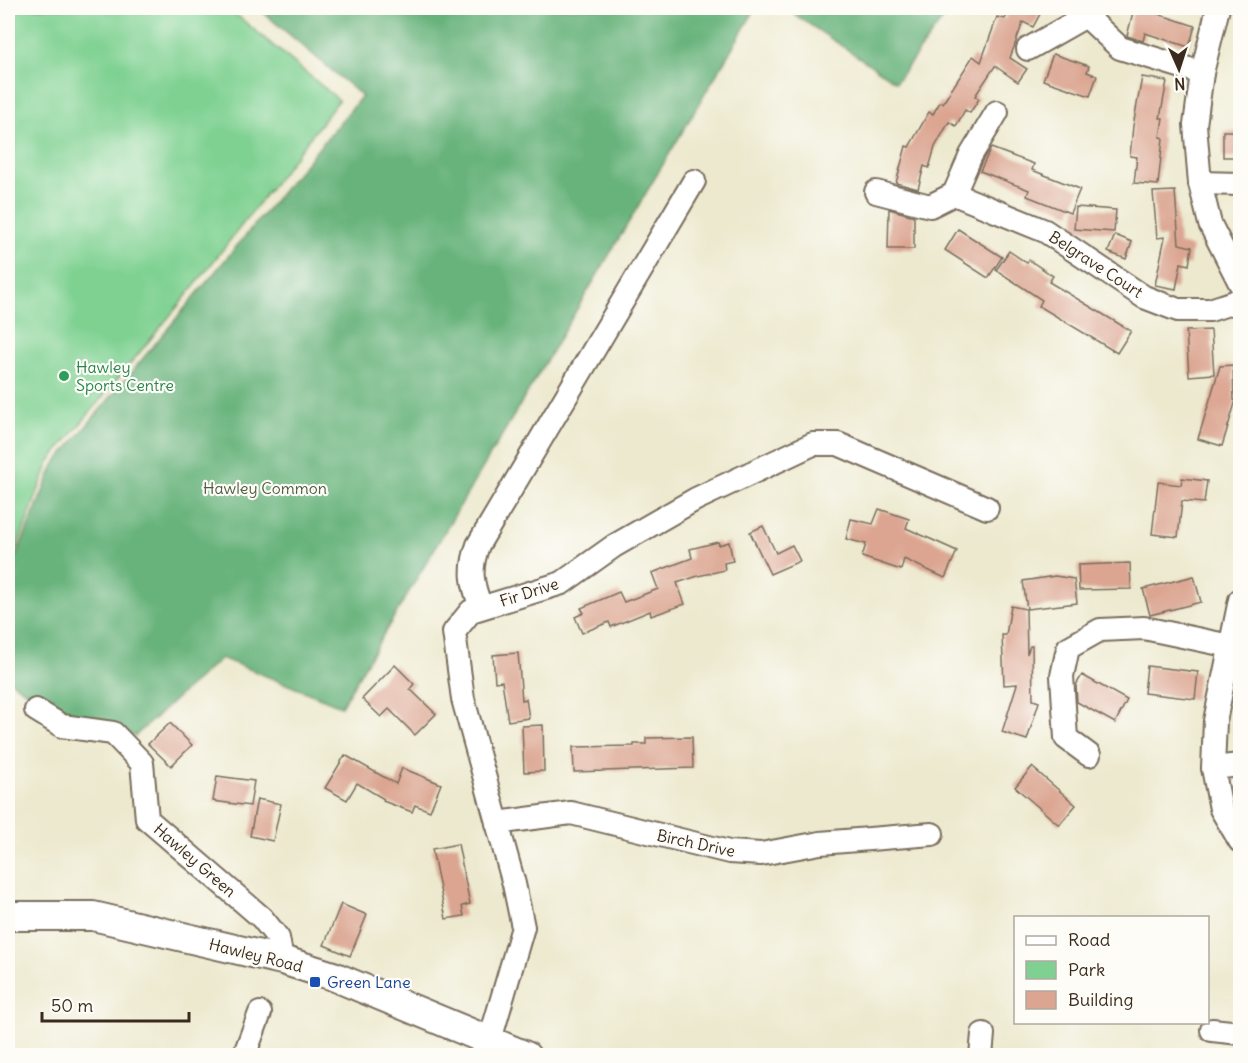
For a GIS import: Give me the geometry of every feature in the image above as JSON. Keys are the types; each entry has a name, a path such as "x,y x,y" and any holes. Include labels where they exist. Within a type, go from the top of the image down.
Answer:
{"main road":[{"name":"Hawley Road","path":"8,916 93,916 282,960 333,976 526,1056"}],"street":[{"path":"1218,8 1202,73 1195,125 1200,183 1210,224 1240,283"},
{"path":"1028,49 1088,12 1120,48 1202,73"},
{"path":"876,192 930,206 954,194 971,155 997,112"},
{"path":"481,607 472,577 472,562 478,545 694,181"},
{"path":"1200,183 1240,184"},
{"name":"Belgrave Court","path":"954,194 1045,231 1144,297 1178,310 1210,310 1240,300"},
{"name":"Fir Drive","path":"490,1040 523,927 498,823 463,699 454,632 471,610 562,583 614,546 696,499 813,444 838,444 987,508"},
{"path":"1240,600 1215,721 1213,768 1221,809 1240,841"},
{"path":"1089,755 1066,738 1062,676 1068,648 1100,630 1144,628 1230,646"},
{"name":"Hawley Green","path":"36,710 62,726 113,733 142,763 147,819 262,918 278,938 282,960"},
{"path":"1213,768 1240,765"},
{"name":"Birch Drive","path":"498,823 571,813 729,852 761,854 820,843 933,834"},
{"path":"244,1056 260,1012"},
{"path":"1212,1030 1240,1033"}],"green space":[{"name":"Hawley Sports Centre","path":"8,8 228,8 339,100 192,289 49,462 8,572"},
{"name":"Hawley Common","path":"258,8 756,8 341,706 221,658 135,736 63,717 8,679 8,576 54,465 362,96"},
{"path":"785,8 951,8 896,82"}],"building":[{"path":"991,8 1028,8 1040,14 1033,27 1023,22 1010,58 1027,69 1018,82 995,66 975,96 979,99 970,113 965,110 956,126 949,122 935,147 929,168 924,166 918,189 896,183 906,146 909,147 929,112 933,114 940,102 943,103 973,56 981,62 997,17 1005,19 1007,15"},
{"path":"1134,8 1195,26 1189,47 1145,33 1143,41 1127,36"},
{"path":"1053,54 1089,66 1087,72 1097,76 1090,96 1043,80"},
{"path":"1142,77 1167,81 1160,118 1163,118 1160,137 1163,138 1158,185 1134,183 1137,157 1130,156"},
{"path":"1223,131 1240,131 1240,157 1223,157"},
{"path":"991,148 1034,164 1032,170 1080,189 1070,213 1027,196 1029,190 980,171"},
{"path":"1175,191 1179,244 1192,247 1189,265 1181,263 1176,289 1155,285 1165,237 1157,238 1153,192"},
{"path":"1076,207 1116,210 1114,232 1074,229"},
{"path":"889,209 914,216 914,249 888,249"},
{"path":"958,229 1002,257 988,278 945,250"},
{"path":"1115,235 1132,242 1126,259 1108,252"},
{"path":"1009,251 1027,263 1029,260 1053,276 1049,282 1131,331 1117,353 1039,306 1042,300 996,270"},
{"path":"1211,330 1214,374 1189,376 1186,331"},
{"path":"1233,365 1234,400 1236,400 1222,446 1198,439 1220,366"},
{"path":"1182,478 1207,481 1204,503 1182,501 1178,537 1152,534 1158,482 1181,485"},
{"path":"879,509 909,519 906,528 957,551 945,578 904,559 901,570 862,557 866,544 846,539 851,519 873,524"},
{"path":"763,526 776,553 792,545 800,561 770,574 750,532"},
{"path":"718,542 719,545 729,542 733,561 724,563 725,570 677,583 685,604 651,616 650,611 611,627 609,622 582,633 575,617 584,613 581,608 619,592 624,602 658,589 652,573 692,558 690,549"},
{"path":"1130,563 1131,589 1079,590 1078,565"},
{"path":"1055,576 1074,579 1077,603 1027,609 1023,581"},
{"path":"1194,576 1201,602 1150,615 1143,589"},
{"path":"1011,606 1026,609 1027,654 1032,646 1033,700 1039,702 1027,740 1002,732 1017,684 1004,685 1002,635 1006,635"},
{"path":"518,653 522,700 526,699 529,718 508,721 502,681 495,682 493,655"},
{"path":"395,665 414,684 410,689 436,714 415,735 389,709 381,717 362,699"},
{"path":"1147,666 1198,672 1195,699 1144,693"},
{"path":"1082,675 1127,700 1115,723 1077,702 1076,685"},
{"path":"170,723 192,745 171,766 148,744"},
{"path":"543,725 544,771 524,772 522,726"},
{"path":"692,737 693,768 574,772 573,747 634,746 634,744 646,744 646,738"},
{"path":"345,755 396,784 402,768 441,784 430,811 415,805 412,812 383,801 384,799 357,783 347,800 325,788"},
{"path":"1032,767 1076,805 1059,825 1015,787"},
{"path":"217,776 254,781 250,806 213,801"},
{"path":"257,799 281,804 273,841 250,836"},
{"path":"458,844 470,904 462,906 464,916 446,919 432,849"},
{"path":"341,904 367,915 350,956 324,945"}],"place":[{"name":"Hawley Sports Centre","path":"64,376"},
{"name":"Green Lane","path":"315,982"}]}
